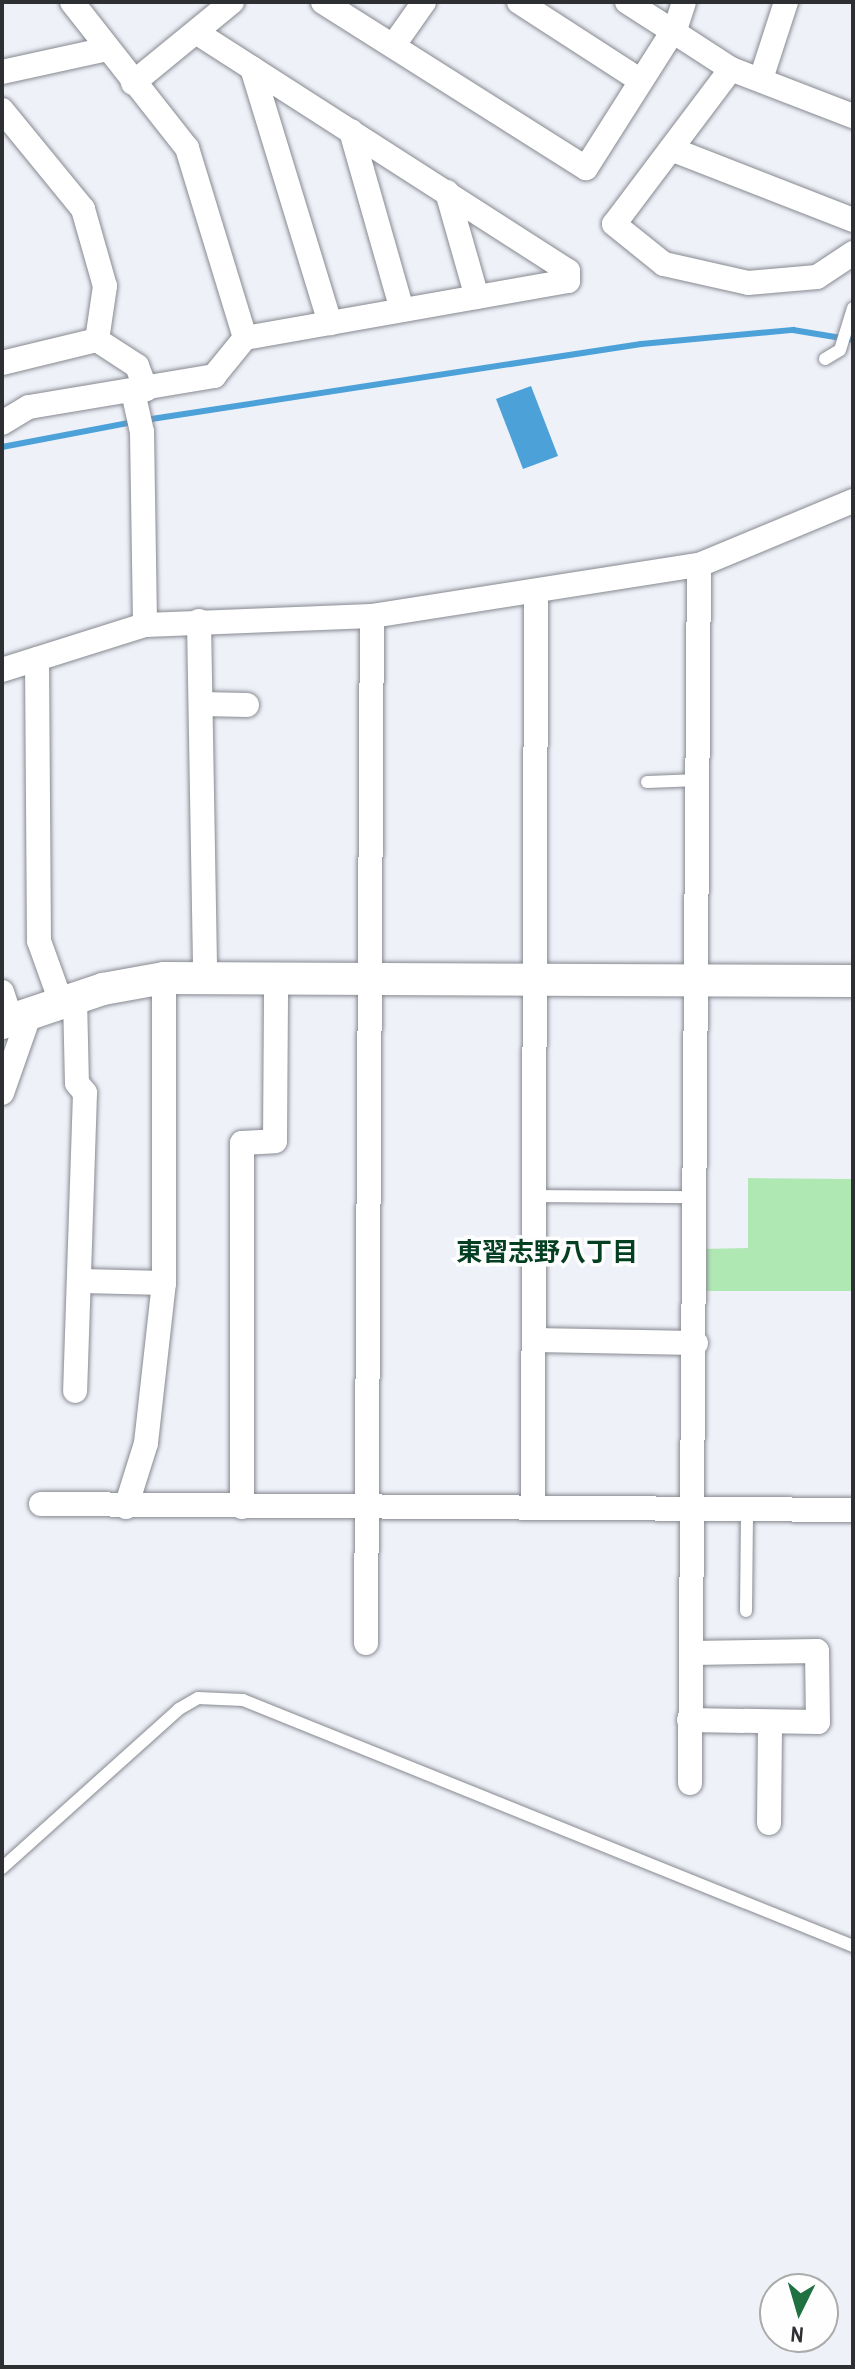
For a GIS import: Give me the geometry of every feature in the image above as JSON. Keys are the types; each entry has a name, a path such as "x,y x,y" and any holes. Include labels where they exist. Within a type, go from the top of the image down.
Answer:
{"street":[{"path":"72,2 103,50 187,148 245,338"},
{"path":"133,83 232,2"},
{"path":"323,2 586,168 673,32 684,2"},
{"path":"393,46 424,2"},
{"path":"519,2 641,81"},
{"path":"627,2 731,69 851,108"},
{"path":"761,79 786,2"},
{"path":"2,423 29,407 140,406 214,376 245,338 568,281 568,271 197,33"},
{"path":"2,72 103,50"},
{"path":"252,68 330,323"},
{"path":"731,69 614,224 664,264 786,284 817,277 853,253"},
{"path":"2,110 83,209 105,286 97,340"},
{"path":"351,131 402,310"},
{"path":"671,149 853,220"},
{"path":"447,192 477,297"},
{"path":"2,363 97,340 137,366 145,625"},
{"path":"2,670 145,625 372,616 536,593 699,565 853,501"},
{"path":"690,1783 695,1509 699,565"},
{"path":"533,1508 536,593"},
{"path":"366,1643 372,616"},
{"path":"199,621 205,978"},
{"path":"37,659 39,941 68,1000 77,1083 85,1093 83,1281 75,1391"},
{"path":"201,704 247,705"},
{"path":"126,1507 146,1443 164,1283 164,978"},
{"path":"2,1093 11,1012 164,978 853,981"},
{"path":"242,1507 242,1143 275,1141 276,978"},
{"path":"83,1281 164,1283"},
{"path":"534,1340 696,1343"},
{"path":"41,1504 853,1510"},
{"path":"689,1720 770,1724 818,1722 817,1651 691,1653"},
{"path":"769,1823 770,1724"}],"lane":[{"path":"825,359 841,345 853,308"},
{"path":"647,782 699,780"},
{"path":"535,1196 696,1197"},
{"path":"746,1611 747,1509"},
{"path":"2,1868 179,1709 198,1698 243,1700 853,1946"}],"green space":[{"path":"748,1178 851,1179 851,1291 702,1291 701,1249 748,1248"}],"water":[{"path":"531,386 558,456 523,469 496,399"}],"waterway":[{"path":"145,420 641,344 793,330 853,340"},
{"path":"2,447 133,422"}],"district":[{"name":"東習志野八丁目","path":"547,1252"}]}
